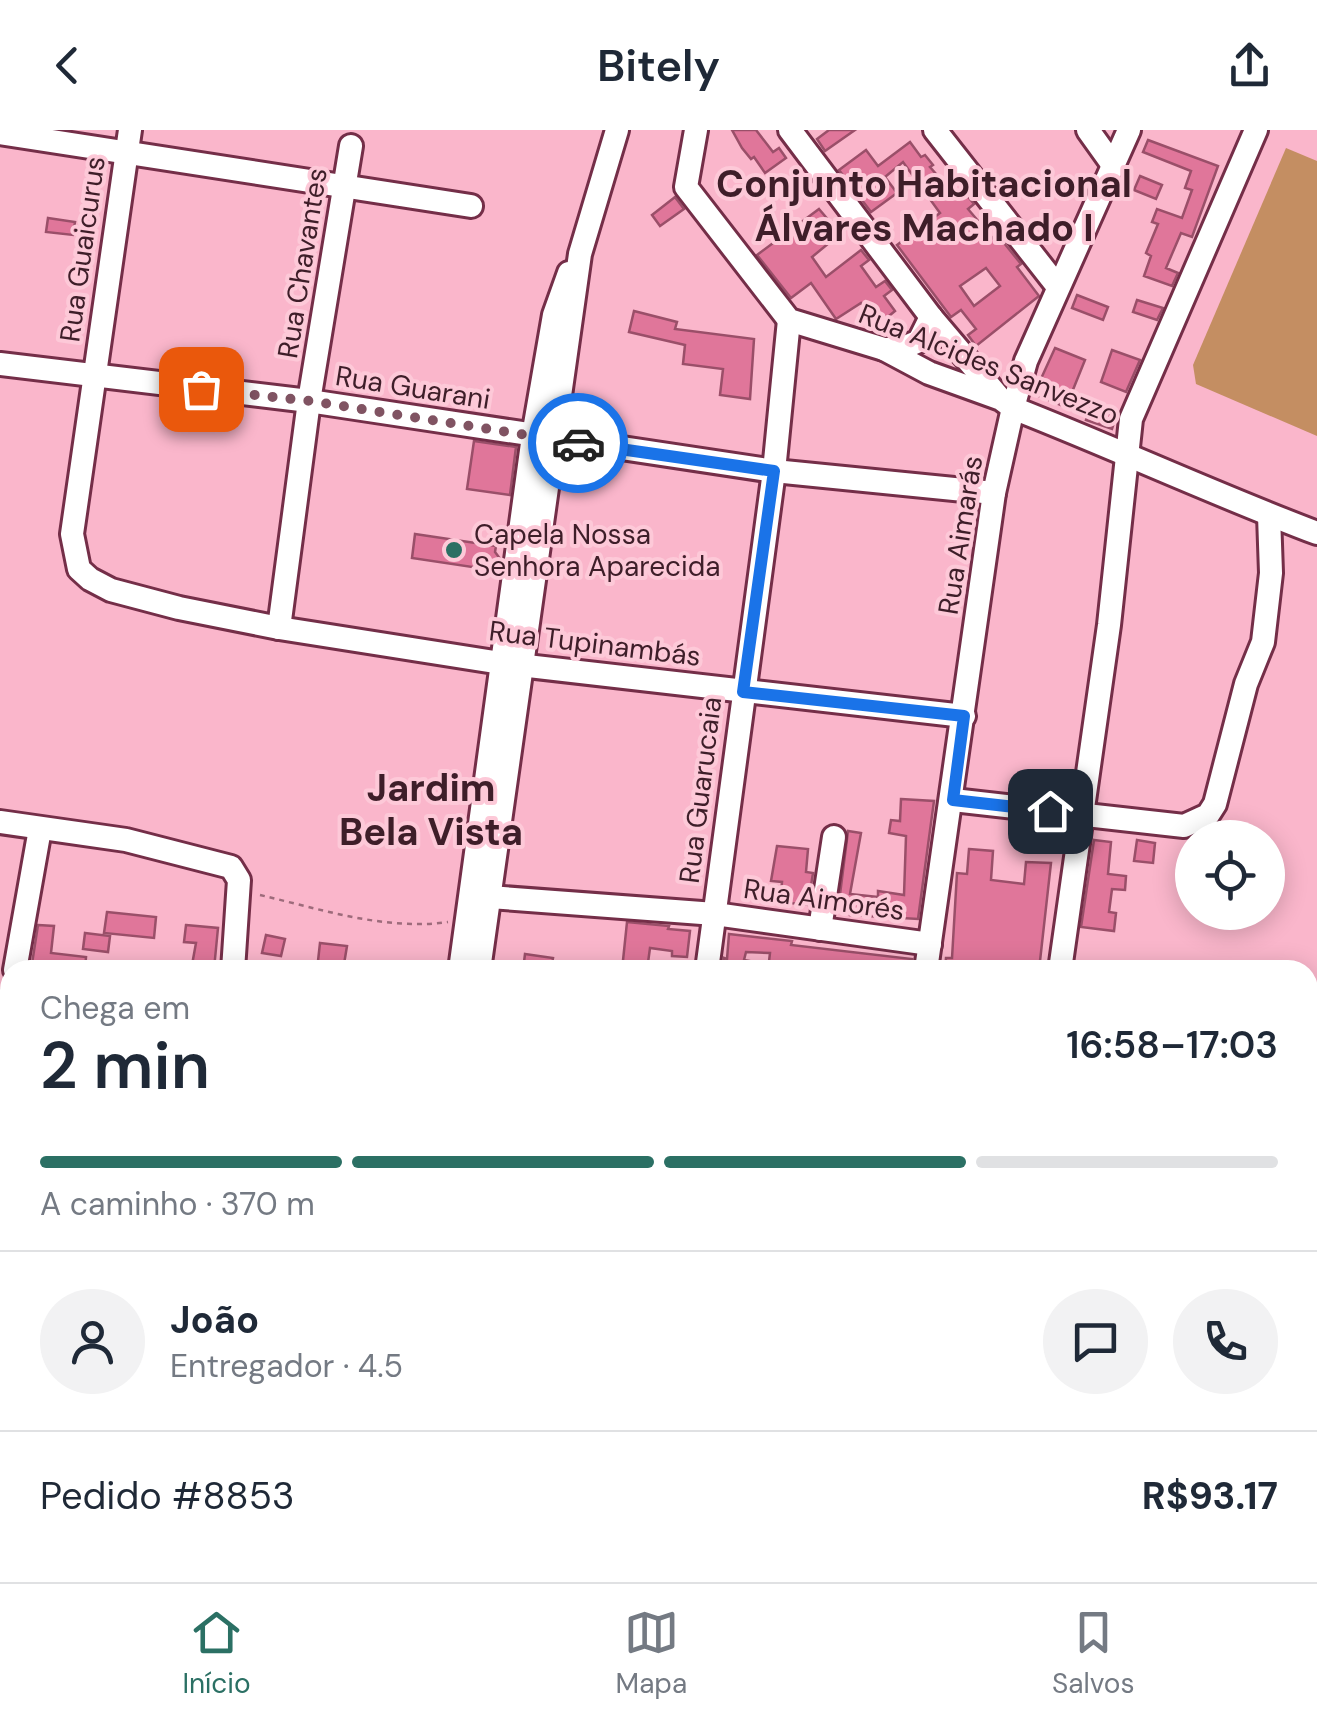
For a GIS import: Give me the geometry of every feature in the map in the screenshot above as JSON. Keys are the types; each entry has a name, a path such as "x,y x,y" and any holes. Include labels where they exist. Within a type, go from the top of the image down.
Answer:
{"street":[{"path":"462,960 476,903 544,438 580,254 617,130"},
{"path":"696,130 686,187 789,320"},
{"path":"790,130 931,317 1007,403"},
{"path":"935,130 1058,287"},
{"path":"1088,130 1113,166"},
{"name":"Rua Aimarás","path":"928,960 1007,403 1129,130"},
{"path":"1061,960 1109,625 1128,432 1138,398 1249,131"},
{"path":"0,133 128,141 346,186 472,206"},
{"name":"Rua Guaicurus","path":"128,141 72,534 79,568 90,580 111,590 279,628"},
{"name":"Rua Chavantes","path":"279,628 351,146"},
{"path":"884,350 920,342 931,317"},
{"name":"Rua Alcides Sanvezzo","path":"789,320 884,350 929,373 1127,453 1199,488 1317,533"},
{"name":"Rua Guarucaia","path":"708,960 774,471 789,320"},
{"name":"Rua Guarani","path":"0,364 310,401 774,471 994,493"},
{"path":"953,800 1184,826 1208,815 1215,804 1246,684 1263,642 1271,573 1270,515"},
{"name":"Rua Tupinambás","path":"279,628 512,664 964,716"},
{"path":"0,822 126,840 237,880 233,960"},
{"path":"17,960 40,829"},
{"path":"820,929 834,837"},
{"path":"476,903 479,960"},
{"name":"Rua Aimorés","path":"476,903 714,914 930,944"}],"path":[{"path":"237,880 346,916 391,922 444,924 476,903"}],"shaded area":[{"path":"1286,148 1317,161 1317,436 1196,384 1193,365"}],"building":[{"path":"732,130 756,130 773,152 779,148 786,158 765,173 742,148"},
{"path":"829,130 855,130 825,151 817,139"},
{"path":"1148,140 1218,166 1192,237 1181,233 1166,268 1178,273 1172,286 1144,276 1151,256 1146,253 1158,224 1152,222 1157,209 1182,218 1192,190 1185,188 1191,171 1143,152"},
{"path":"910,142 921,157 925,155 933,165 930,167 958,199 965,193 974,204 968,209 996,242 1000,238 1039,296 976,346 968,335 976,329 961,310 951,317 897,245 940,213 903,162 885,177 897,193 871,212 839,170 866,150 878,166","holes":["986,268 1000,286 974,306 960,286"]},
{"path":"1140,176 1162,185 1156,199 1134,190"},
{"path":"675,197 684,209 660,226 652,215"},
{"path":"819,209 831,223 838,218 846,229 812,257 826,277 861,250 869,260 861,266 876,287 885,281 892,290 884,296 895,311 878,325 861,303 836,319 811,283 791,298 757,255"},
{"path":"48,218 75,222 73,235 46,232"},
{"path":"1077,295 1108,307 1103,320 1072,308"},
{"path":"1137,300 1163,308 1157,320 1133,312"},
{"path":"634,311 677,322 675,329 754,339 750,399 720,395 723,369 683,364 685,345 629,332"},
{"path":"1055,348 1085,360 1066,407 1034,394"},
{"path":"1112,350 1140,360 1126,392 1101,382"},
{"path":"1091,407 1116,416 1112,429 1086,420"},
{"path":"474,441 516,447 510,495 467,489"},
{"name":"Capela Nossa Senhora Aparecida","path":"415,534 496,546 501,560 492,570 412,558"},
{"path":"901,799 934,801 918,919 850,915 838,910 848,831 861,833 850,894 878,897 878,891 904,895 906,836 889,833 891,820 900,821"},
{"path":"1094,840 1111,842 1108,874 1126,876 1125,890 1112,889 1109,912 1116,913 1114,931 1081,927"},
{"path":"1137,840 1155,843 1153,863 1134,861"},
{"path":"777,846 808,849 806,872 813,873 808,905 780,902 782,882 771,881"},
{"path":"969,849 993,851 991,880 1024,884 1026,862 1051,863 1040,960 946,960 952,958 957,873 967,874"},
{"path":"107,912 156,917 154,938 104,933"},
{"path":"627,922 690,931 687,957 650,948 648,960 623,960"},
{"path":"38,925 54,926 51,953 86,957 86,960 33,960"},
{"path":"186,925 218,928 215,960 193,960 196,943 184,942"},
{"path":"85,933 110,936 108,952 83,949"},
{"path":"729,934 912,959 769,960 770,953 746,952 744,960 724,960 727,959"},
{"path":"266,935 285,939 281,956 262,953"},
{"path":"320,943 347,946 345,960 318,960"},
{"path":"525,954 553,958 553,960 524,960"}],"way so far":[{"path":"201,389 310,401 578,443"}],"place":[{"name":"Capela Nossa Senhora Aparecida","path":"454,550"}],"district":[{"name":"Conjunto Habitacional Álvares Machado I","path":"924,206"},
{"name":"Jardim Bela Vista","path":"431,810"}],"route":[{"path":"578,443 774,471 743,692 964,716 953,800 1050,811"}]}
